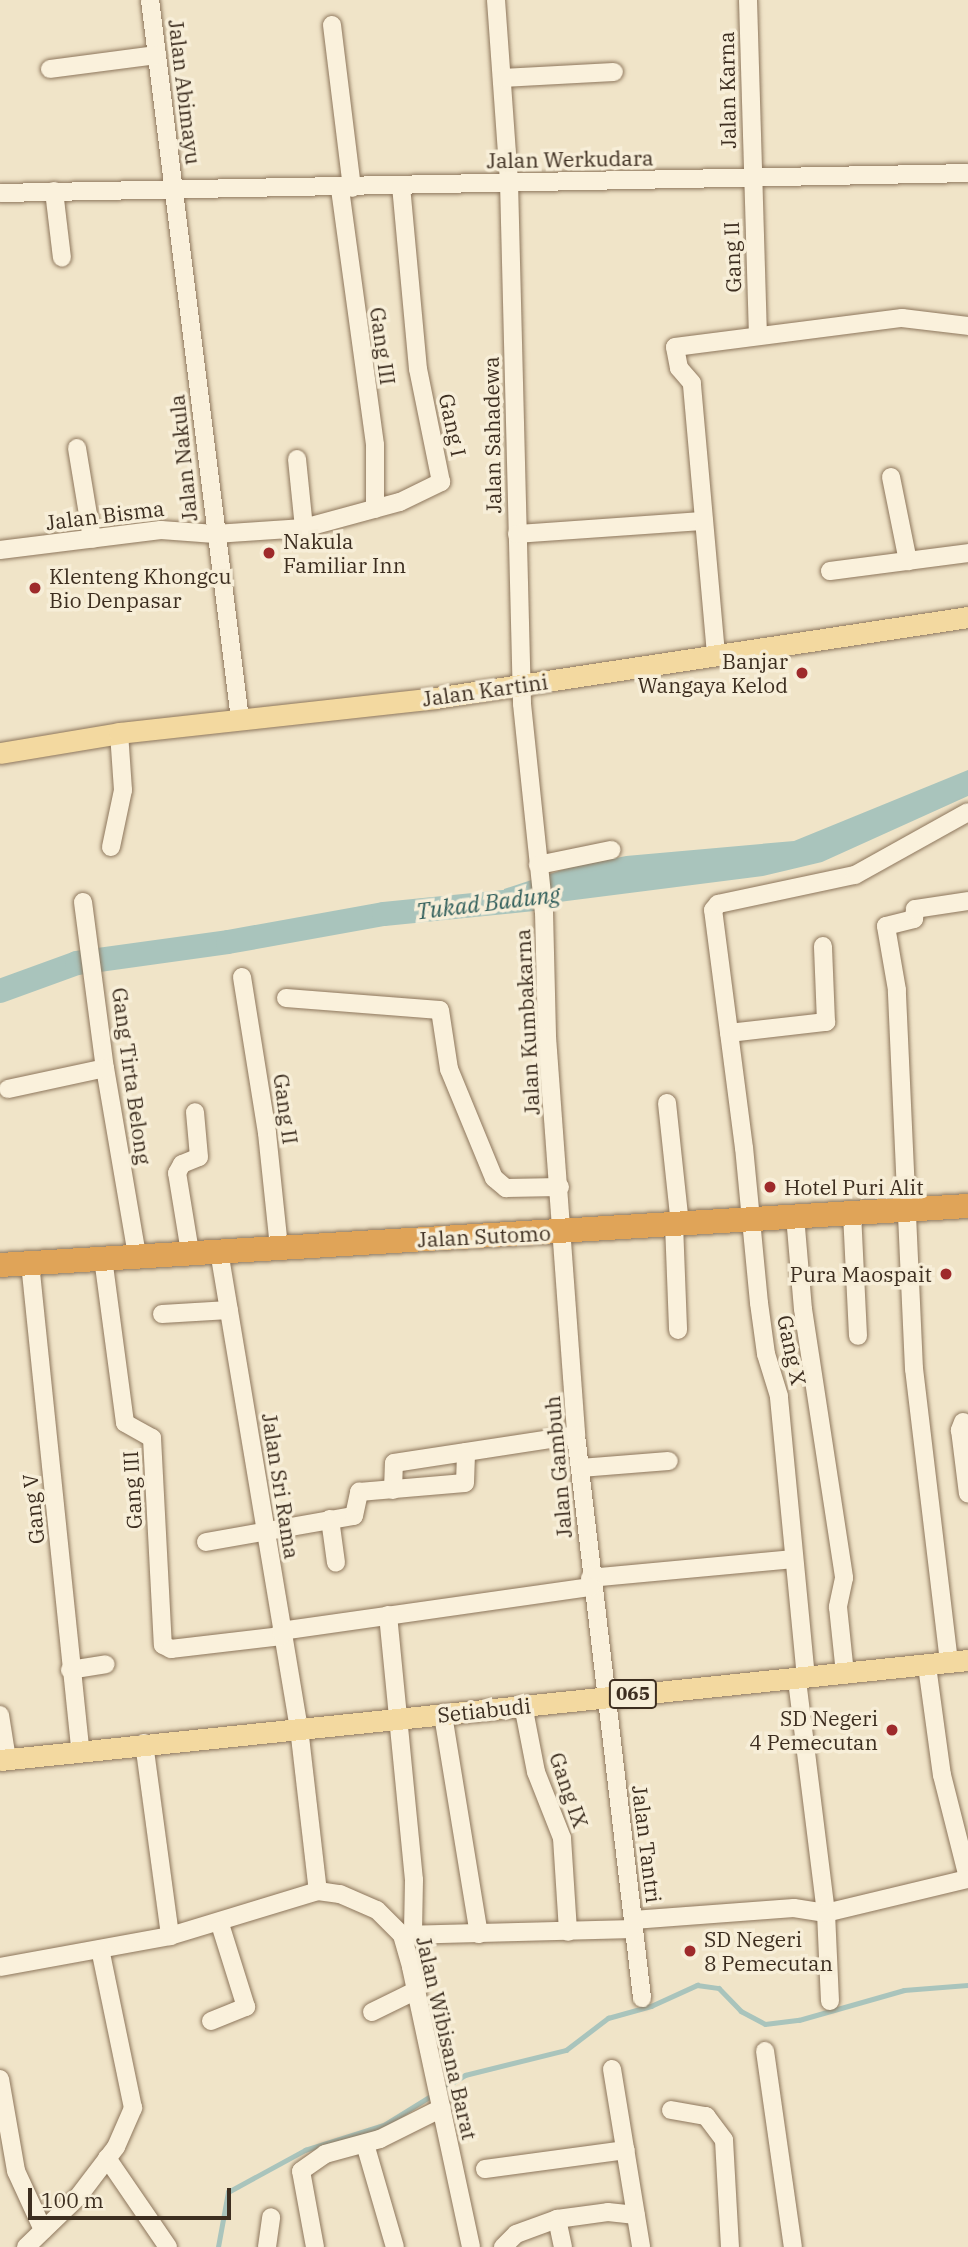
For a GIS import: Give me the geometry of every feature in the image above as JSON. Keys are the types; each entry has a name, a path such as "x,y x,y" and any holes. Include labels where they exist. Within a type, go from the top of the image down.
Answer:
{"highway":[{"name":"Jalan Sutomo","path":"0,1265 968,1206"}],"main road":[{"name":"Jalan Kartini","path":"0,752 119,733 522,686 968,617"},
{"name":"Setiabudi","path":"4,1759 959,1661"}],"street":[{"name":"Jalan Abimayu","path":"150,0 173,190"},
{"name":"Jalan Sahadewa","path":"496,0 509,182 522,686"},
{"name":"Jalan Karna","path":"748,0 752,178"},
{"name":"Gang III","path":"331,25 346,189 375,445 375,509"},
{"path":"50,69 157,55"},
{"path":"502,78 614,72"},
{"name":"Jalan Werkudara","path":"0,192 346,189 509,182 968,173"},
{"name":"Gang II","path":"752,178 758,335"},
{"name":"Gang I","path":"215,534 304,528 375,509 441,482 418,369 401,186"},
{"name":"Jalan Nakula","path":"173,190 215,534 246,719"},
{"path":"54,191 62,258"},
{"path":"716,654 692,383 679,368 675,348 902,318 968,326"},
{"path":"77,448 92,539"},
{"path":"297,459 304,528"},
{"path":"891,477 908,561"},
{"path":"517,534 704,522"},
{"name":"Jalan Bisma","path":"0,550 181,529 215,534"},
{"path":"830,571 968,553"},
{"name":"Jalan Kumbakarna","path":"522,686 544,912 547,1037 562,1232"},
{"path":"111,846 123,790 119,733"},
{"name":"Gang X","path":"830,2001 826,1913 801,1678 779,1396 766,1353 715,906 855,875 968,812"},
{"path":"539,870 611,850"},
{"path":"959,1661 914,1369 904,1210 897,990 886,926 915,919 915,909 968,901"},
{"name":"Gang Tirta Belong","path":"83,902 105,1068 137,1256"},
{"path":"729,1033 826,1022 823,946"},
{"name":"Gang II","path":"242,977 267,1133 279,1247"},
{"path":"286,998 440,1010 449,1069 494,1178 506,1188 560,1186"},
{"path":"8,1089 105,1068"},
{"path":"667,1103 677,1224 678,1330"},
{"path":"190,1252 177,1173 182,1164 199,1157 195,1112"},
{"path":"852,1213 858,1336"},
{"path":"795,1216 803,1309 844,1578 838,1607 845,1674"},
{"name":"Jalan Gambuh","path":"562,1232 576,1435 590,1582 605,1696"},
{"name":"Jalan Sri Rama","path":"219,1251 299,1728 318,1891"},
{"name":"Gang III","path":"103,1258 125,1423 152,1438 163,1645 171,1649 281,1633"},
{"name":"Gang V","path":"30,1263 80,1750"},
{"path":"162,1314 229,1310"},
{"path":"964,1422 960,1430 968,1494"},
{"path":"393,1490 394,1464 576,1435"},
{"path":"206,1542 354,1516 359,1492 465,1483 466,1452"},
{"path":"580,1468 669,1461"},
{"path":"330,1519 336,1563"},
{"path":"281,1633 590,1582 793,1559"},
{"path":"388,1615 414,1880 407,1934 568,1932 794,1908 826,1913 968,1879 942,1775 927,1666"},
{"path":"70,1670 106,1664"},
{"name":"Jalan Tantri","path":"605,1696 642,1998"},
{"name":"Gang IX","path":"523,1705 536,1772 562,1838 568,1932"},
{"path":"443,1714 479,1934"},
{"path":"0,1715 4,1759"},
{"path":"144,1743 170,1936"},
{"path":"0,1967 170,1936 220,1924 318,1891"},
{"name":"Jalan Wibisana Barat","path":"318,1891 359,1900 407,1934 471,2247"},
{"path":"211,2021 246,2007 220,1924"},
{"path":"26,2247 78,2197 107,2158 133,2108 100,1949"},
{"path":"372,2012 417,1990"},
{"path":"765,2051 793,2247"},
{"path":"612,2069 641,2247"},
{"path":"0,2079 4,2126 16,2171 43,2230"},
{"path":"315,2247 301,2171 326,2154 365,2144 440,2097"},
{"path":"671,2110 706,2116 724,2140 730,2247"},
{"path":"365,2144 395,2247"},
{"path":"485,2169 626,2150"},
{"path":"107,2158 168,2247"},
{"path":"503,2247 516,2234 557,2219 608,2212 636,2215"},
{"path":"267,2247 271,2217"},
{"path":"557,2219 563,2247"}],"water":[{"name":"Tukad Badung","path":"968,770 968,796 822,862 763,876 504,909 504,889 568,868 626,856 794,841"}],"waterway":[{"name":"Tukad Badung","path":"0,991 77,963 228,942 384,914 535,899"},
{"path":"442,2089 465,2075 566,2050 608,2018 651,2006 697,1985 719,1988 741,2011 765,2024 799,2020 904,1990 968,1985"},
{"path":"218,2247 228,2192 305,2150 384,2125 434,2094"}],"place":[{"name":"Nakula Familiar Inn","path":"269,553"},
{"name":"Klenteng Khongcu Bio Denpasar","path":"35,588"},
{"name":"Banjar Wangaya Kelod","path":"802,673"},
{"name":"Hotel Puri Alit","path":"770,1187"},
{"name":"Pura Maospait","path":"946,1274"},
{"name":"SD Negeri 4 Pemecutan","path":"892,1730"},
{"name":"SD Negeri 8 Pemecutan","path":"690,1951"}]}
